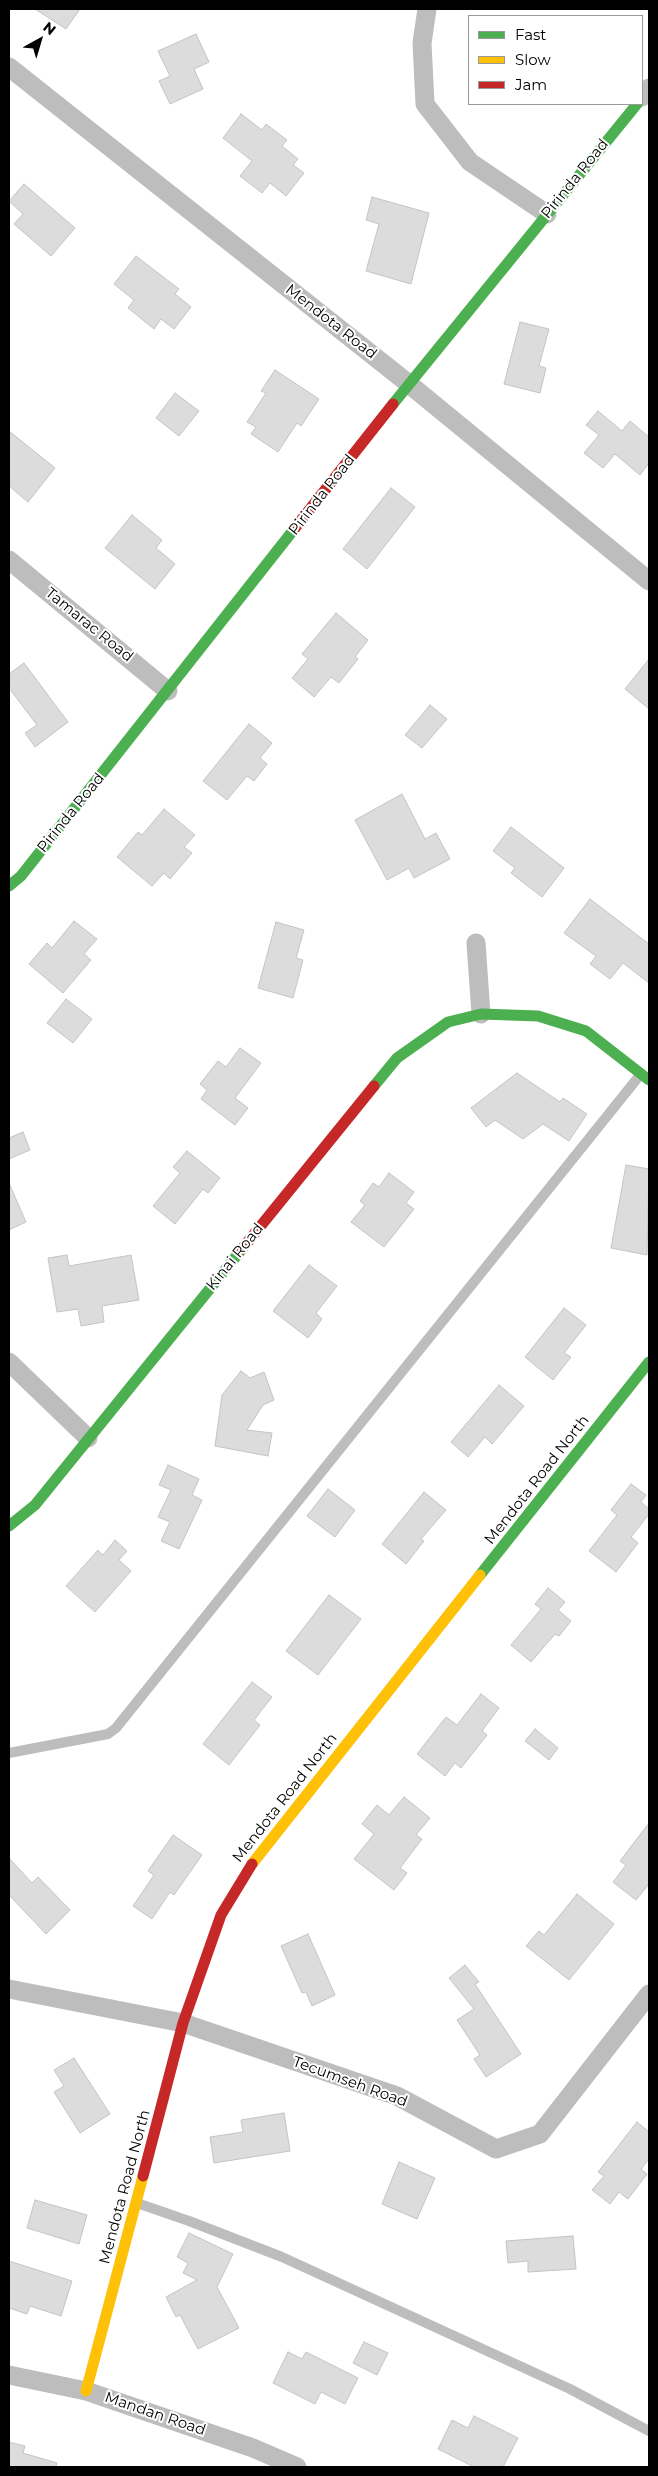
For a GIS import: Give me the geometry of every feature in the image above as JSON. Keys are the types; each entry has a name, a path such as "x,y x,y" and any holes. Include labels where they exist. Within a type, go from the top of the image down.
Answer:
{"street":[{"path":"427,9 422,42 425,104 470,162 547,214"},
{"name":"Mendota Road","path":"9,67 409,384 649,581"},
{"name":"Pirinda Road","path":"9,886 21,876 409,384 636,105"},
{"name":"Tamarac Road","path":"9,560 168,691"},
{"path":"476,943 481,1014"},
{"name":"Kinai Road","path":"9,1526 35,1506 88,1438 397,1058 448,1022 481,1014 538,1016 586,1031 645,1076"},
{"path":"9,1362 88,1438"},
{"name":"Mendota Road North","path":"86,2391 183,2023 221,1915 254,1860 649,1362"},
{"name":"Tecumseh Road","path":"9,1989 183,2023 397,2096 496,2149 540,2134 649,1994"},
{"name":"Mandan Road","path":"9,2375 86,2391 253,2448 297,2467"}],"lane":[{"path":"9,1753 108,1734 116,1728 645,1076"},
{"path":"136,2203 189,2220 282,2257 562,2385 649,2431"}],"building":[{"path":"35,9 80,9 66,29"},
{"path":"196,34 209,62 194,69 203,89 170,104 159,81 170,76 158,51"},
{"path":"241,114 262,130 266,124 287,140 282,146 298,159 293,165 304,173 286,196 270,183 262,193 240,176 252,161 223,138"},
{"path":"24,184 75,228 51,256 14,224 23,214 9,201"},
{"path":"372,197 429,213 411,284 366,271 379,224 366,220"},
{"path":"136,256 179,289 175,294 191,307 174,329 161,319 154,329 128,308 134,300 114,284"},
{"path":"520,322 549,329 539,366 546,368 540,393 504,384"},
{"path":"275,370 319,399 301,426 297,423 278,452 251,434 256,427 247,422 266,393 261,391"},
{"path":"175,393 199,411 179,436 156,418"},
{"path":"598,411 622,431 630,421 649,437 649,463 640,475 615,454 603,468 584,453 599,435 586,425"},
{"path":"9,431 55,468 28,502 9,486"},
{"path":"391,488 415,507 367,569 343,549"},
{"path":"132,515 162,540 156,548 175,564 155,589 105,548"},
{"path":"336,613 368,640 355,657 358,659 339,683 331,677 314,697 292,678 308,659 302,654"},
{"path":"649,659 649,709 625,689"},
{"path":"24,663 68,722 35,747 25,733 37,725 9,688 9,674"},
{"path":"430,705 447,719 422,748 405,735"},
{"path":"249,724 272,743 260,758 267,764 254,781 247,776 227,800 203,781"},
{"path":"402,794 425,839 436,833 450,859 414,878 409,868 387,880 355,820"},
{"path":"164,809 195,835 184,847 192,853 170,879 164,873 152,886 117,857 138,832 142,835"},
{"path":"511,827 564,868 542,897 511,873 515,868 493,851"},
{"path":"590,899 649,944 649,983 623,963 610,979 590,964 596,956 564,933"},
{"path":"74,921 97,939 84,954 91,960 63,993 29,964 47,943 52,948"},
{"path":"276,922 304,930 296,958 303,960 293,998 258,988"},
{"path":"66,999 92,1019 73,1043 47,1023"},
{"path":"240,1048 261,1063 235,1098 248,1108 235,1125 201,1099 207,1090 200,1084 218,1061 226,1067"},
{"path":"517,1073 560,1102 563,1098 587,1114 569,1141 543,1124 523,1139 495,1120 486,1127 471,1108"},
{"path":"23,1132 30,1150 9,1159 9,1138"},
{"path":"187,1151 220,1178 208,1193 203,1189 175,1224 153,1206 180,1173 173,1167"},
{"path":"626,1165 649,1169 647,1255 611,1248"},
{"path":"389,1173 414,1192 406,1203 414,1209 384,1247 351,1222 365,1205 360,1201 373,1183 379,1187"},
{"path":"9,1183 26,1222 9,1230"},
{"path":"67,1255 69,1266 131,1255 139,1300 102,1306 104,1322 81,1326 78,1309 57,1312 48,1258"},
{"path":"309,1265 337,1286 316,1313 322,1319 308,1338 273,1311"},
{"path":"564,1308 586,1325 564,1353 571,1357 553,1380 525,1357"},
{"path":"241,1371 250,1378 264,1372 274,1400 263,1405 247,1430 272,1433 268,1456 215,1446 222,1395"},
{"path":"499,1385 524,1406 492,1444 485,1437 468,1457 451,1442"},
{"path":"168,1465 199,1479 192,1495 202,1500 179,1549 161,1541 170,1522 158,1517 171,1490 159,1485"},
{"path":"631,1484 646,1495 641,1502 649,1509 649,1514 631,1537 638,1543 616,1572 589,1551 617,1515 611,1510"},
{"path":"328,1489 355,1510 335,1537 307,1516"},
{"path":"424,1492 446,1510 421,1539 424,1541 406,1564 382,1544"},
{"path":"115,1540 127,1551 119,1560 131,1571 95,1612 66,1586 98,1550 103,1555"},
{"path":"548,1588 565,1602 558,1610 571,1621 559,1636 555,1634 531,1662 511,1645 541,1609 535,1604"},
{"path":"329,1595 361,1619 318,1675 286,1651"},
{"path":"252,1682 272,1697 254,1720 260,1725 229,1765 203,1744"},
{"path":"481,1694 499,1708 482,1731 487,1735 461,1768 455,1763 445,1776 417,1754 446,1717 457,1725"},
{"path":"535,1729 558,1748 549,1760 525,1741"},
{"path":"404,1797 430,1818 416,1835 422,1839 400,1868 407,1873 394,1890 354,1859 374,1834 362,1824 377,1805 389,1815"},
{"path":"649,1823 649,1884 636,1900 613,1882 626,1865 620,1861"},
{"path":"173,1835 202,1855 174,1895 170,1892 152,1919 133,1906 154,1875 148,1871"},
{"path":"9,1858 32,1883 38,1877 70,1910 46,1934 9,1895"},
{"path":"577,1894 614,1924 569,1980 526,1946 539,1931 544,1935"},
{"path":"308,1934 335,1995 312,2006 306,1992 302,1993 281,1946"},
{"path":"465,1965 479,1982 475,1984 521,2054 486,2077 474,2059 480,2055 457,2020 474,2009 449,1978"},
{"path":"74,2058 110,2114 80,2133 54,2092 64,2086 54,2070"},
{"path":"284,2113 290,2151 214,2163 210,2137 243,2132 241,2120"},
{"path":"637,2122 649,2132 649,2159 641,2169 647,2174 628,2199 619,2192 610,2204 592,2190 604,2176 598,2172"},
{"path":"399,2162 435,2178 417,2219 382,2204"},
{"path":"35,2200 87,2215 79,2244 27,2228"},
{"path":"189,2233 233,2254 217,2287 239,2328 198,2349 180,2315 176,2317 166,2297 197,2280 183,2273 188,2263 177,2257"},
{"path":"573,2236 576,2269 528,2272 528,2261 508,2263 506,2241"},
{"path":"9,2261 72,2281 61,2316 30,2306 27,2314 9,2308"},
{"path":"364,2342 388,2353 377,2375 353,2363"},
{"path":"288,2352 302,2359 306,2352 358,2378 345,2404 321,2392 315,2404 273,2383"},
{"path":"474,2416 518,2438 503,2467 474,2467 438,2449 452,2420 468,2428"},
{"path":"9,2442 25,2446 23,2453 57,2463 56,2467 9,2467"}],"traffic: fast":[{"path":"393,404 636,105"},
{"path":"9,886 21,876 295,528"},
{"path":"374,1086 397,1058 448,1022 481,1014 538,1016 586,1031 649,1080"},
{"path":"9,1526 35,1505 242,1249"},
{"path":"480,1575 649,1362"}],"traffic: slow":[{"path":"252,1864 480,1575"},
{"path":"86,2391 143,2176"}],"traffic: jam":[{"path":"295,528 393,404"},
{"path":"242,1249 374,1086"},
{"path":"143,2176 183,2023 221,1915 252,1864"}]}
